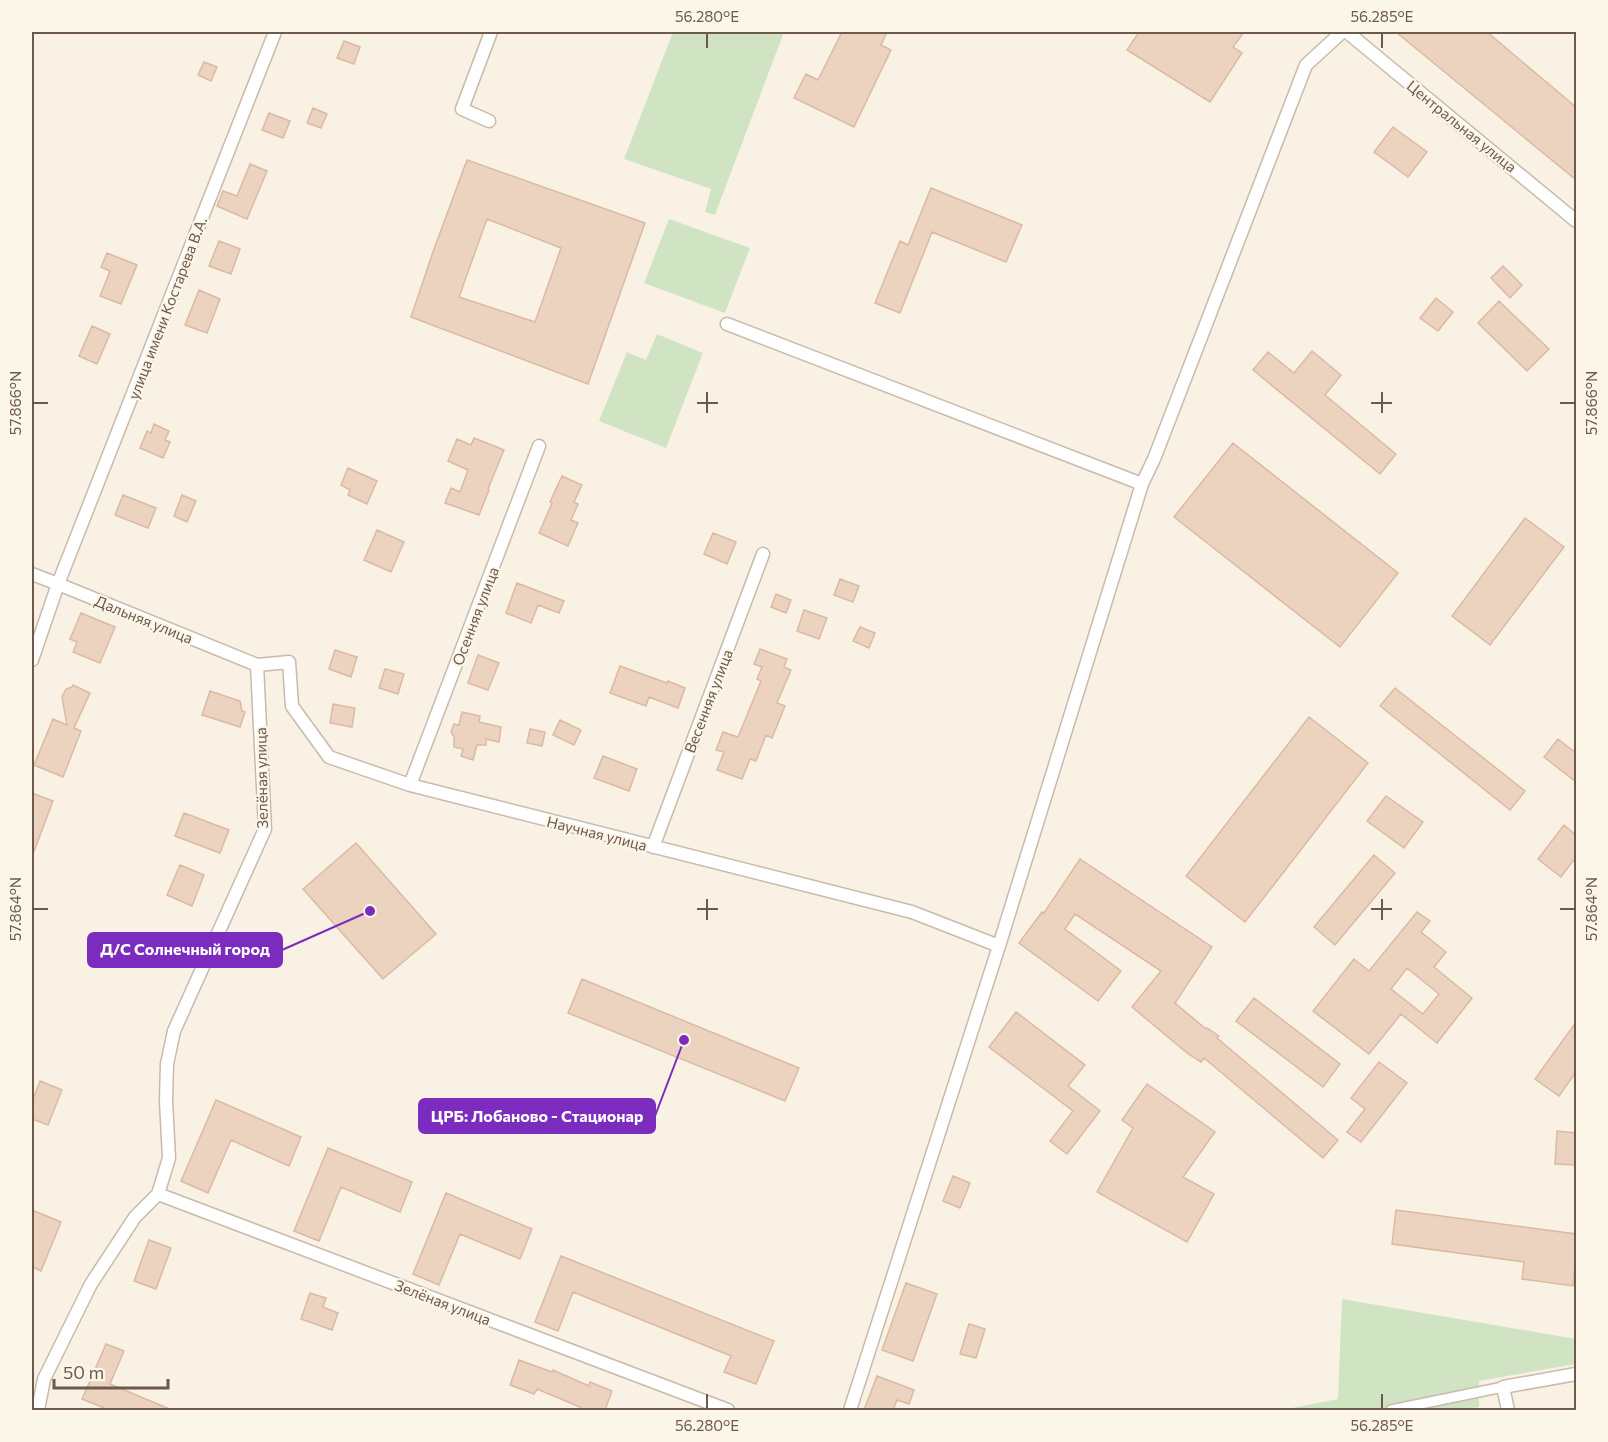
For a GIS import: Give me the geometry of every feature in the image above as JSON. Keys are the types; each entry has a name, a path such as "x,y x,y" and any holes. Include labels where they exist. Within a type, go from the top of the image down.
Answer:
{"street":[{"name":"улица имени Костарева В.А.","path":"32,660 58,584 275,32"},
{"path":"489,121 462,109 491,32"},
{"path":"850,1410 999,946 1142,484 1155,459 1306,65 1342,32"},
{"name":"Центральная улица","path":"1347,32 1576,221"},
{"path":"727,324 1142,484"},
{"name":"Осенняя улица","path":"410,786 539,446"},
{"name":"Весенняя улица","path":"653,847 763,554"},
{"name":"Дальняя улица","path":"32,574 257,665"},
{"name":"Научная улица","path":"257,665 289,662 292,706 329,757 410,786 912,912 999,946"},
{"name":"Зелёная улица","path":"38,1408 44,1379 91,1284 135,1217 158,1194 169,1158 166,1101 168,1064 174,1031 265,829 257,665"},
{"name":"Зелёная улица","path":"158,1194 728,1410"},
{"path":"1391,1410 1576,1374"},
{"path":"1503,1387 1508,1410"}],"green space":[{"path":"673,32 784,32 715,215 705,212 711,189 624,159"},
{"path":"669,219 750,248 725,313 644,283"},
{"path":"657,334 703,353 666,448 599,421 627,352 646,360"},
{"path":"1342,1299 1576,1339 1576,1364 1479,1381 1479,1407 1461,1410 1282,1410 1338,1399"}],"building":[{"path":"842,32 887,32 881,45 891,50 854,127 794,98 806,74 818,80"},
{"path":"1139,32 1244,32 1233,47 1242,53 1210,102 1127,50"},
{"path":"1396,32 1487,32 1576,107 1576,180"},
{"path":"344,41 360,47 354,64 337,58"},
{"path":"204,62 217,67 211,81 198,75"},
{"path":"313,108 327,114 321,128 307,123"},
{"path":"269,113 290,121 283,138 262,130"},
{"path":"1393,127 1427,152 1408,177 1374,152"},
{"path":"467,160 645,223 588,384 411,317","holes":["487,219 561,248 535,322 459,297"]},
{"path":"250,164 267,171 247,219 217,206 223,191 237,196"},
{"path":"931,188 1022,225 1006,262 932,232 900,313 875,303 900,241 908,245"},
{"path":"219,241 240,249 231,274 209,266"},
{"path":"107,253 137,265 121,304 100,296 110,271 101,267"},
{"path":"1503,266 1522,285 1510,298 1491,278"},
{"path":"199,290 220,299 207,333 185,325"},
{"path":"1436,298 1453,312 1438,331 1420,318"},
{"path":"1499,301 1549,349 1527,371 1478,323"},
{"path":"92,326 110,334 97,364 79,356"},
{"path":"1312,351 1341,375 1325,395 1396,454 1380,474 1253,370 1268,352 1294,373"},
{"path":"154,424 169,431 165,440 170,442 163,458 140,448 147,431 151,433"},
{"path":"474,438 504,450 479,515 445,503 451,488 460,492 468,470 448,461 457,439 471,445"},
{"path":"1233,443 1398,573 1340,647 1174,517"},
{"path":"348,468 377,481 367,504 348,495 350,490 341,485"},
{"path":"562,476 582,485 574,502 578,504 571,520 578,523 568,546 539,533"},
{"path":"123,495 156,508 148,528 115,515"},
{"path":"182,495 196,501 187,522 174,516"},
{"path":"1525,518 1564,547 1490,645 1452,616"},
{"path":"377,530 404,542 391,572 364,560"},
{"path":"713,533 736,542 727,564 704,554"},
{"path":"840,579 859,586 853,602 834,595"},
{"path":"517,583 564,601 559,613 538,605 531,623 506,613"},
{"path":"776,594 791,600 786,613 771,607"},
{"path":"804,610 827,618 819,639 797,631"},
{"path":"81,613 115,627 100,663 73,652 77,642 70,639"},
{"path":"860,627 875,633 869,648 853,641"},
{"path":"760,649 787,659 784,667 791,670 777,703 785,706 772,738 766,735 756,761 750,759 742,779 717,770 724,752 716,750 723,732 738,737 761,681 757,679 762,667 754,664"},
{"path":"335,650 357,657 351,677 329,669"},
{"path":"478,655 499,663 488,690 468,683"},
{"path":"620,666 685,688 678,708 649,697 646,706 610,693"},
{"path":"385,669 404,674 398,694 379,688"},
{"path":"73,685 90,693 74,728 81,731 63,777 34,765 53,719 67,725 62,697 66,689"},
{"path":"1395,688 1525,791 1510,810 1380,706"},
{"path":"210,691 240,701 242,711 245,712 240,727 202,715"},
{"path":"333,704 355,708 352,727 330,723"},
{"path":"462,712 480,716 479,722 501,727 499,742 486,739 486,745 477,745 473,760 461,756 463,749 454,747 454,737 451,732 454,724 459,725"},
{"path":"1309,717 1368,763 1245,922 1186,876"},
{"path":"560,720 581,730 574,745 553,735"},
{"path":"530,729 545,732 542,746 527,743"},
{"path":"1558,739 1576,753 1576,782 1544,757"},
{"path":"603,756 637,769 629,791 594,778"},
{"path":"32,793 53,801 33,854 32,854"},
{"path":"1386,796 1423,822 1404,848 1367,821"},
{"path":"184,813 229,830 220,853 175,836"},
{"path":"1564,825 1576,835 1576,857 1561,877 1538,859"},
{"path":"356,843 436,934 383,979 303,889"},
{"path":"1374,855 1395,873 1335,945 1314,927"},
{"path":"1080,859 1212,947 1175,1003 1206,1029 1219,1036 1217,1038 1338,1140 1323,1158 1204,1058 1201,1062 1187,1053 1132,1007 1161,971 1075,914 1065,929 1121,971 1098,1001 1019,943 1042,912 1044,913"},
{"path":"180,865 204,875 192,906 167,895"},
{"path":"1417,912 1430,921 1421,932 1446,952 1434,967 1472,998 1437,1043 1401,1014 1369,1054 1313,1011 1354,959 1369,971","holes":["1407,968 1439,994 1423,1014 1391,989"]},
{"path":"582,979 799,1068 785,1101 568,1013"},
{"path":"1254,998 1340,1064 1323,1087 1236,1021"},
{"path":"1016,1012 1085,1065 1068,1086 1100,1111 1067,1154 1050,1141 1073,1111 989,1047"},
{"path":"1576,1022 1576,1072 1559,1096 1535,1079"},
{"path":"1379,1062 1407,1083 1361,1142 1347,1132 1365,1109 1351,1098"},
{"path":"40,1081 62,1090 48,1125 32,1119 32,1102"},
{"path":"1147,1084 1215,1132 1183,1177 1214,1194 1187,1242 1097,1192 1133,1128 1122,1120"},
{"path":"216,1100 301,1137 289,1166 231,1140 208,1193 181,1181"},
{"path":"1557,1131 1576,1133 1576,1165 1555,1164"},
{"path":"328,1148 412,1182 400,1212 341,1187 319,1241 294,1231"},
{"path":"953,1176 970,1183 960,1208 943,1201"},
{"path":"446,1193 532,1229 520,1259 460,1234 439,1285 413,1274"},
{"path":"32,1210 61,1222 41,1271 32,1267"},
{"path":"1396,1210 1576,1234 1573,1286 1522,1279 1524,1262 1392,1244"},
{"path":"149,1240 171,1248 156,1289 134,1281"},
{"path":"561,1256 774,1341 756,1384 724,1372 731,1356 573,1292 558,1331 535,1322"},
{"path":"906,1283 937,1294 913,1361 882,1350"},
{"path":"310,1293 326,1298 323,1307 338,1313 332,1330 301,1319"},
{"path":"969,1324 985,1329 976,1358 960,1354"},
{"path":"106,1344 124,1351 110,1384 172,1410 109,1410 82,1399"},
{"path":"519,1360 552,1372 553,1370 589,1386 590,1382 612,1391 605,1410 579,1410 580,1407 537,1389 534,1394 510,1385"},
{"path":"877,1376 914,1390 909,1404 897,1400 893,1410 864,1410"}],"place":[{"name":"Д/С Солнечный город","path":"370,911"},
{"name":"ЦРБ: Лобаново - Стационар","path":"684,1040"}]}
